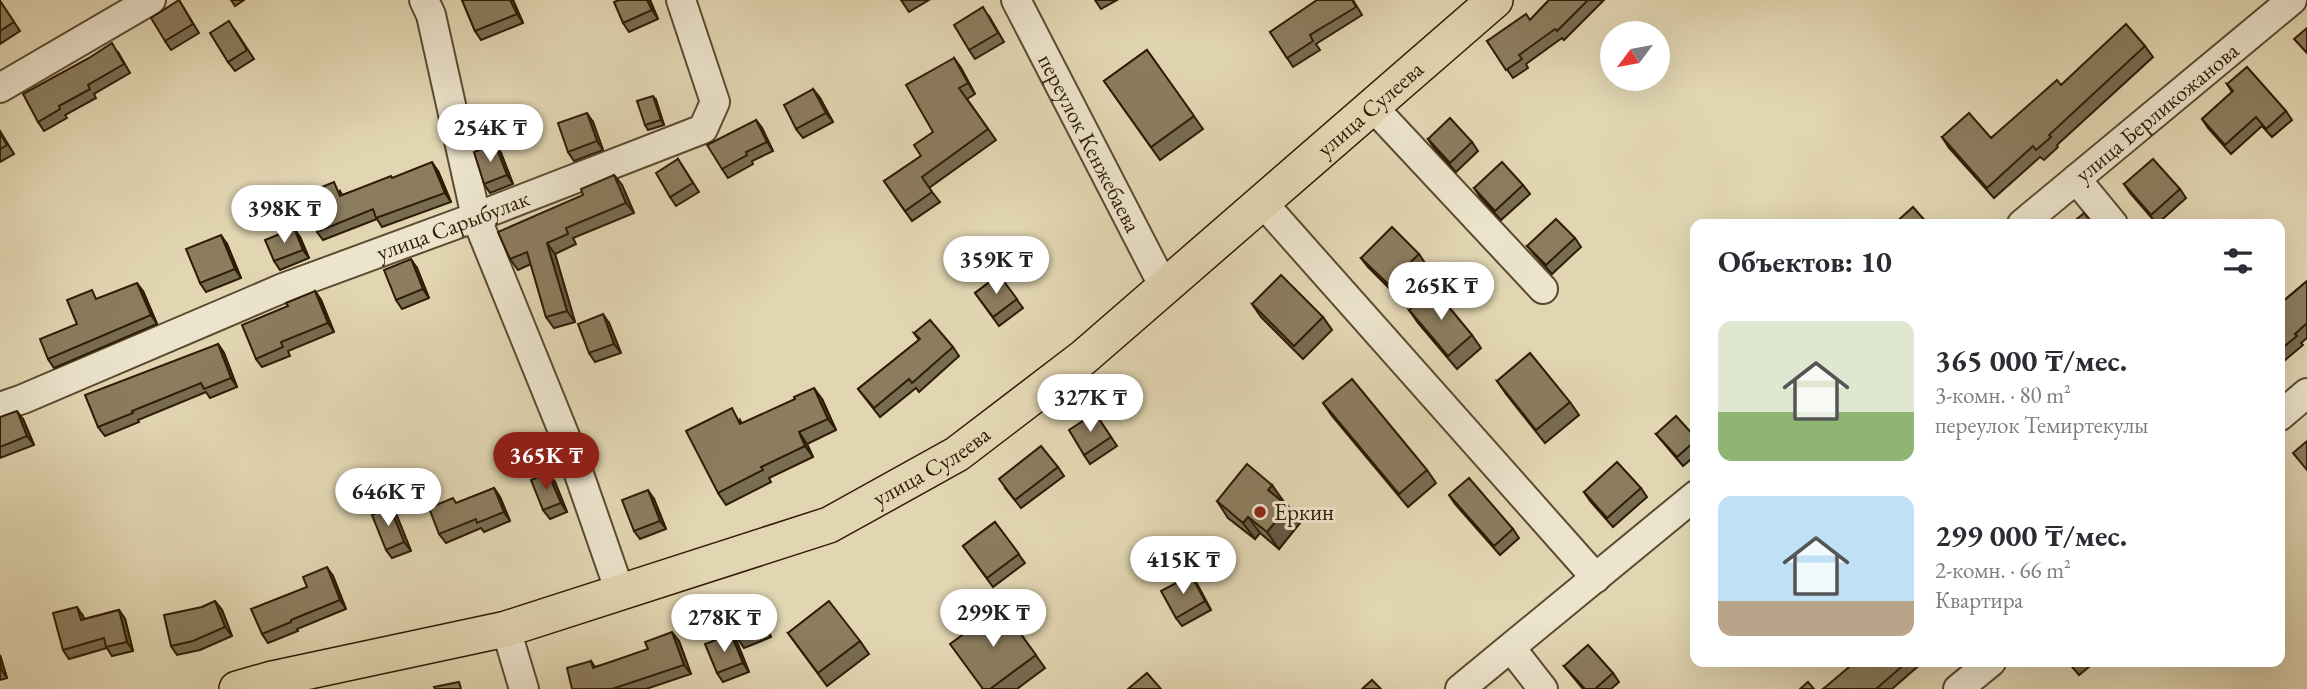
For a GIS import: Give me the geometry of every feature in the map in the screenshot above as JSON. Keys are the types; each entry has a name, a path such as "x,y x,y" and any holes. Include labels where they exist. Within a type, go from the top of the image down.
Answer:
{"main road":[{"name":"улица Сулеева","path":"237,689 272,679 506,629 829,525 957,454 1084,357 1495,0"}],"street":[{"path":"0,88 151,0"},
{"path":"424,0 431,15 476,217 571,451 620,592"},
{"name":"улица Сарыбулак","path":"0,407 283,288 703,129 715,102 681,0"},
{"name":"переулок Кенжебаева","path":"1016,0 1164,287"},
{"name":"улица Берликожанова","path":"2028,219 2292,0"},
{"path":"1372,106 1543,289"},
{"path":"2076,179 2109,219"},
{"path":"1262,202 1596,578"},
{"path":"2285,411 2307,393"},
{"path":"1460,689 1690,500"},
{"path":"506,629 524,689"},
{"path":"1511,648 1543,689"},
{"path":"1958,689 1984,667"}],"building":[{"path":"179,0 193,24 165,41 151,18"},
{"path":"462,0 510,0 517,14 475,31"},
{"path":"647,0 652,10 623,23 614,2"},
{"path":"1317,0 1352,0 1356,7 1310,35 1313,41 1287,58 1270,32"},
{"path":"1549,0 1588,0 1557,31 1555,29 1519,55 1522,59 1506,70 1487,41 1526,14 1530,20"},
{"path":"0,1 14,22 0,31"},
{"path":"983,7 998,33 969,50 954,25"},
{"path":"229,21 247,50 228,62 210,33"},
{"path":"2126,24 2145,46 2049,135 2051,137 2036,150 2033,146 1987,188 1942,137 1969,113 1991,138 2057,80 2061,85"},
{"path":"2307,28 2307,53 2294,39"},
{"path":"112,43 124,64 88,85 90,89 59,106 60,109 38,122 23,94"},
{"path":"1147,50 1194,116 1151,147 1104,81"},
{"path":"954,58 968,83 959,88 988,129 922,177 932,192 905,211 884,181 921,156 914,145 933,132 906,85"},
{"path":"2247,67 2286,111 2266,129 2256,117 2225,145 2202,119 2233,91 2227,84"},
{"path":"813,89 826,113 796,129 784,105"},
{"path":"653,96 661,120 645,125 637,101"},
{"path":"587,113 597,141 568,152 558,123"},
{"path":"1450,118 1472,142 1450,163 1428,139"},
{"path":"756,120 767,142 746,152 747,155 722,169 707,145"},
{"path":"0,133 7,145 0,149"},
{"path":"495,144 507,175 484,184 474,152"},
{"path":"678,159 693,183 670,197 656,173"},
{"path":"2153,159 2180,189 2151,215 2124,184"},
{"path":"432,162 445,193 376,218 373,209 317,232 302,195 334,182 340,196"},
{"path":"1502,162 1523,185 1495,211 1474,188"},
{"path":"614,175 626,203 566,228 568,234 547,243 567,311 546,317 527,252 510,259 498,232 583,195 581,189"},
{"path":"1913,207 1924,219 1900,219"},
{"path":"2084,213 2089,219 2077,219"},
{"path":"1556,219 1575,238 1546,265 1527,246"},
{"path":"1392,227 1419,254 1388,284 1361,258"},
{"path":"294,228 303,250 274,261 265,240"},
{"path":"221,235 235,269 200,283 186,249"},
{"path":"411,259 423,289 396,300 384,270"},
{"path":"999,275 1017,299 993,317 975,293"},
{"path":"1281,275 1323,317 1294,346 1252,304"},
{"path":"2307,281 2307,323 2285,346 2285,300"},
{"path":"137,283 151,315 48,359 40,339 77,324 67,300 92,290 96,299"},
{"path":"1434,289 1472,335 1448,356 1409,310"},
{"path":"315,291 328,323 281,342 283,347 256,359 242,325 288,306 286,303"},
{"path":"603,314 614,344 589,353 578,324"},
{"path":"930,320 953,347 912,383 909,379 874,408 858,389 920,339 914,333"},
{"path":"218,344 231,378 204,389 201,383 98,427 85,395"},
{"path":"1530,353 1570,402 1536,430 1497,381"},
{"path":"1352,379 1427,470 1399,494 1323,403"},
{"path":"814,388 828,419 799,432 805,446 761,467 763,470 718,493 686,431 732,408 740,424"},
{"path":"17,411 27,436 0,447 0,417"},
{"path":"1095,413 1111,437 1084,455 1069,430"},
{"path":"1676,416 1690,431 1690,445 1677,457 1656,434"},
{"path":"2307,441 2307,470 2293,453"},
{"path":"1041,446 1058,467 1015,500 999,479"},
{"path":"1617,462 1641,488 1607,518 1584,492"},
{"path":"1247,464 1272,485 1268,490 1288,506 1267,532 1248,517 1243,523 1217,501"},
{"path":"548,473 561,503 543,510 531,480"},
{"path":"1469,478 1513,529 1494,546 1449,495"},
{"path":"494,488 504,512 477,523 476,519 439,534 429,508 453,498 456,503"},
{"path":"648,490 660,521 634,531 622,500"},
{"path":"390,507 404,542 386,550 372,515"},
{"path":"995,522 1019,554 987,578 963,546"},
{"path":"327,567 340,600 262,634 251,609 307,587 303,577"},
{"path":"1191,575 1205,601 1176,618 1161,591"},
{"path":"215,601 225,627 193,641 171,646 164,615 202,607"},
{"path":"829,601 860,641 818,673 788,633"},
{"path":"754,603 765,628 738,639 728,613"},
{"path":"77,607 81,620 119,610 127,642 106,647 104,638 63,650 53,613"},
{"path":"1001,607 1036,655 990,689 983,689 950,644"},
{"path":"672,632 684,665 612,689 572,689 567,668 591,661 593,668 648,649 645,642"},
{"path":"731,634 743,663 717,673 705,644"},
{"path":"1588,645 1613,673 1595,689 1585,689 1564,666"},
{"path":"1849,667 1901,667 1876,689 1823,689"},
{"path":"1147,673 1161,689 1128,689"},
{"path":"1372,680 1381,689 1362,689"},
{"path":"459,682 461,689 434,687"},
{"path":"1808,682 1814,689 1800,689"}],"place":[{"name":"Еркин","path":"1260,512"}]}
